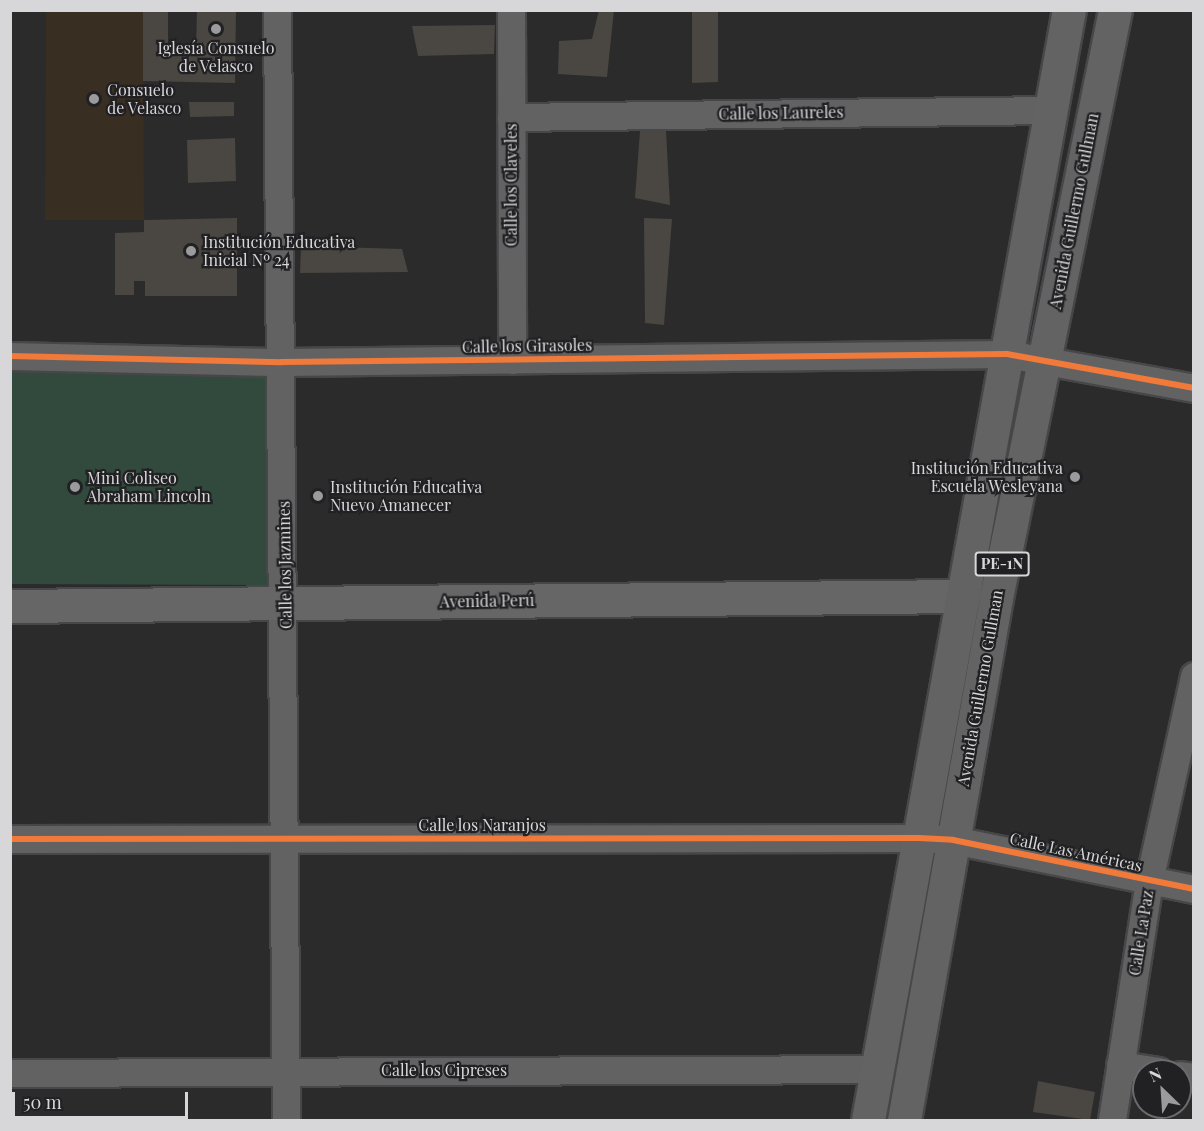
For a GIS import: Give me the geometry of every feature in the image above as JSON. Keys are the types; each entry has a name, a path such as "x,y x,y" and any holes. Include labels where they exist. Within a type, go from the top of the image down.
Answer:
{"main road":[{"name":"Avenida Guillermo Gullman","path":"868,1120 1069,10"},
{"name":"Avenida Guillermo Gullman","path":"904,1120 953,840 1043,364 1115,10"}],"street":[{"name":"Calle los Jazmines","path":"277,10 286,602 286,1120"},
{"name":"Calle los Claveles","path":"511,10 512,360"},
{"name":"Calle los Laureles","path":"511,117 1051,110"},
{"name":"Calle los Girasoles","path":"10,356 282,362 1007,354 1043,364 1194,388"},
{"name":"Avenida Perú","path":"10,606 963,596"},
{"name":"Calle La Paz","path":"1112,1120 1149,880 1193,687"},
{"name":"Calle los Naranjos","path":"10,839 919,838 953,840"},
{"name":"Calle Las Américas","path":"953,840 1194,889"},
{"path":"1120,1065 1132,1067"},
{"name":"Calle los Cipreses","path":"10,1073 877,1069"}],"shaded area":[{"name":"Consuelo de Velasco","path":"46,11 143,11 144,220 45,220"}],"green space":[{"path":"11,366 270,367 268,585 11,584"}],"building":[{"path":"143,10 168,10 168,47 196,47 197,10 236,10 235,83 143,81"},
{"path":"599,10 614,10 607,77 558,74 559,41 592,39"},
{"path":"692,10 718,10 718,82 692,83"},
{"path":"495,25 494,54 418,56 412,26"},
{"path":"189,102 234,102 234,116 190,117"},
{"path":"640,131 666,131 670,205 635,198"},
{"path":"235,138 236,181 188,183 187,140"},
{"name":"Institución Educativa Inicial Nº 24","path":"237,218 237,296 145,296 145,281 134,281 134,295 115,295 115,233 144,232 144,220"},
{"path":"644,218 672,219 664,325 645,323"},
{"path":"301,246 402,249 408,272 300,273"},
{"path":"1038,1081 1095,1092 1090,1120 1033,1112"}],"cycle path":[{"path":"10,356 282,362 1007,354 1194,388"},
{"path":"10,839 919,838 953,840 1194,889"}],"place":[{"name":"Iglesía Consuelo de Velasco","path":"216,29"},
{"name":"Consuelo de Velasco","path":"94,99"},
{"name":"Institución Educativa Inicial Nº 24","path":"191,251"},
{"name":"Institución Educativa Escuela Wesleyana","path":"1075,477"},
{"name":"Mini Coliseo Abraham Lincoln","path":"75,487"},
{"name":"Institución Educativa Nuevo Amanecer","path":"318,496"}]}
